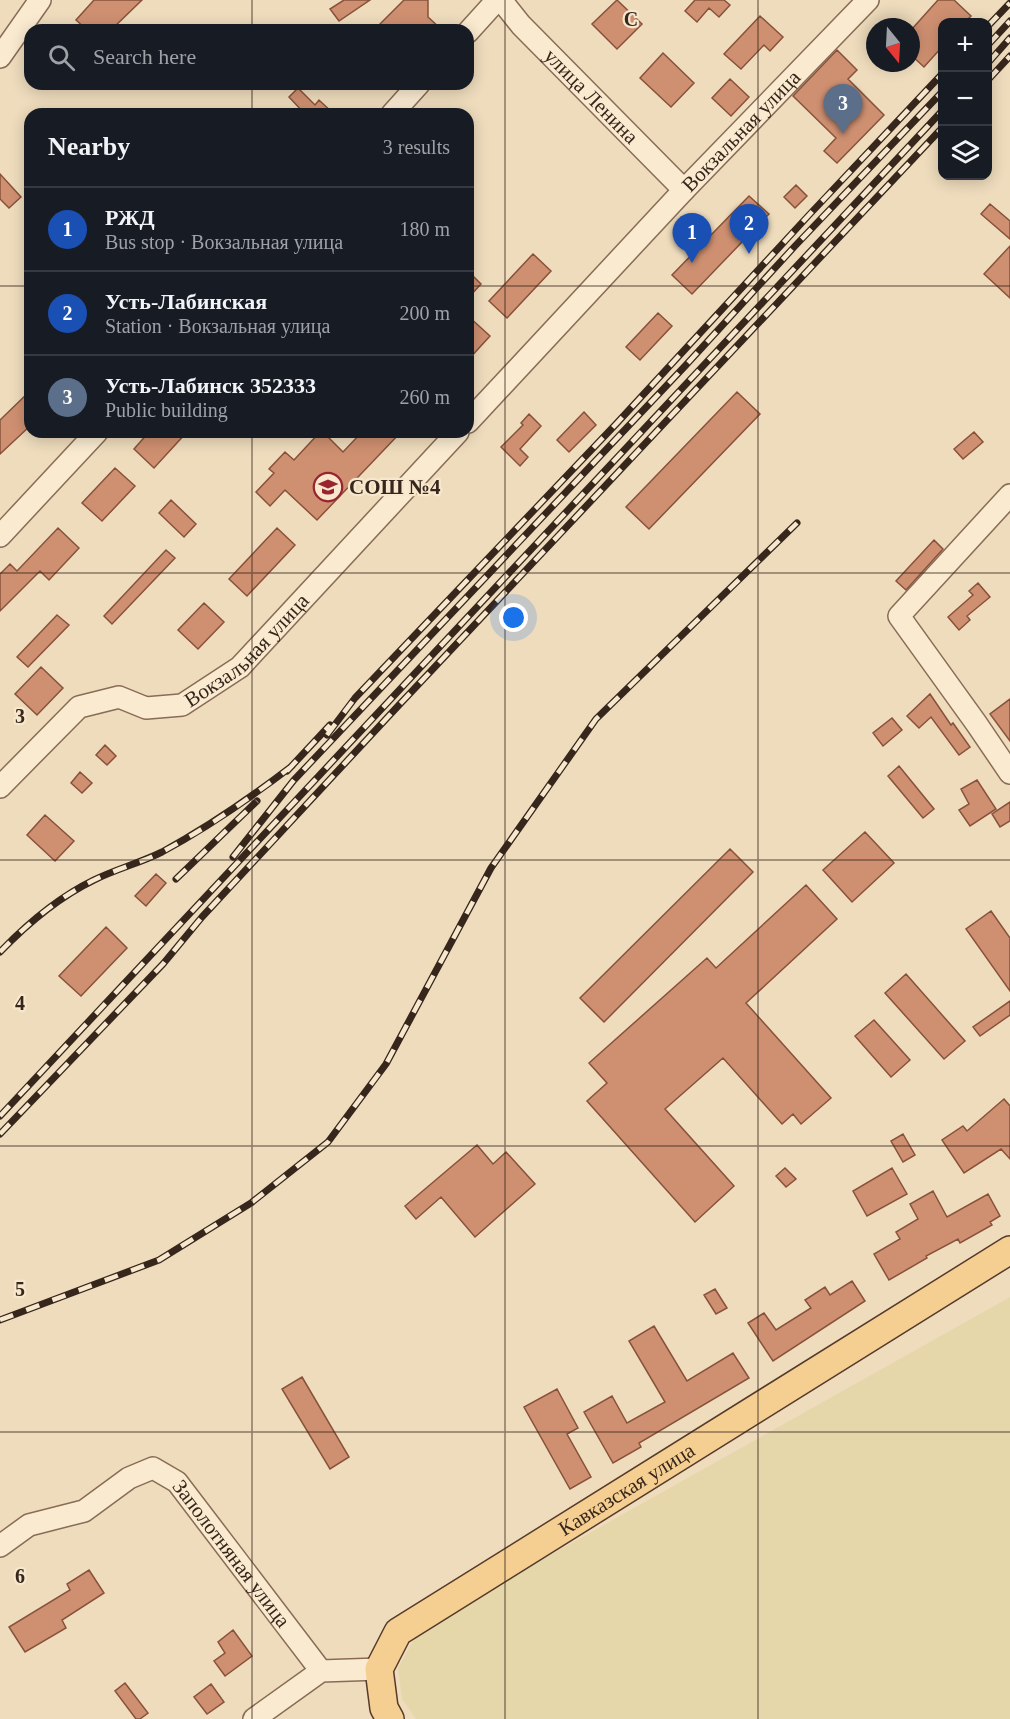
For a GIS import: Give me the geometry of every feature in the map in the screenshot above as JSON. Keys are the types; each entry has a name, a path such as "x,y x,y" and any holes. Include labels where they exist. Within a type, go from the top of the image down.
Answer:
{"main road":[{"name":"Кавказская улица","path":"379,1669 398,1632 1010,1250"},
{"path":"379,1669 384,1708 390,1719"}],"street":[{"path":"2,52 40,0"},
{"path":"474,26 499,0"},
{"name":"улица Ленина","path":"499,0 684,190"},
{"name":"Вокзальная улица","path":"474,416 684,190 868,0"},
{"path":"397,108 414,90"},
{"path":"0,536 91,438"},
{"name":"Вокзальная улица","path":"0,787 79,707 119,698 146,708 183,705 240,667 452,438"},
{"path":"1010,495 899,616 1010,773"},
{"name":"Заполотняная улица","path":"0,1546 29,1526 84,1510 129,1478 153,1468 177,1482 321,1671"},
{"path":"254,1719 321,1671 379,1669"}],"shaded area":[{"path":"1010,1297 1010,1719 416,1719 402,1699 398,1668 413,1641 438,1618"}],"building":[{"path":"94,0 142,0 117,24 80,24 76,20"},
{"path":"344,0 370,0 339,21 330,9"},
{"path":"404,0 428,0 428,17 436,24 380,24"},
{"path":"617,0 642,24 617,49 592,24"},
{"path":"695,0 724,0 730,5 719,17 709,8 697,22 685,11"},
{"path":"938,0 954,0 971,16 969,18 938,18 938,51 924,67 920,63 920,20"},
{"path":"760,16 783,37 770,51 764,45 741,69 724,54"},
{"path":"837,50 857,70 848,79 884,115 837,163 824,151 836,138 793,96"},
{"path":"663,53 694,83 671,107 640,78"},
{"path":"730,79 749,97 731,116 712,98"},
{"path":"296,90 300,90 315,105 319,100 328,108 299,108 289,97"},
{"path":"0,174 21,197 9,208 0,199"},
{"path":"796,185 807,196 795,208 784,197"},
{"path":"749,196 769,214 692,294 672,275"},
{"path":"990,204 1010,221 1010,239 981,214"},
{"path":"1010,246 1010,298 984,274"},
{"path":"533,254 551,271 507,318 489,301"},
{"path":"474,277 481,284 474,292"},
{"path":"658,313 672,326 640,360 626,347"},
{"path":"474,321 490,336 474,353"},
{"path":"737,392 760,414 649,529 626,507"},
{"path":"24,397 24,432 0,454 0,420"},
{"path":"584,412 596,425 569,452 557,440"},
{"path":"529,414 541,426 520,449 528,457 520,466 501,447 523,425 521,423"},
{"path":"974,432 983,442 963,459 954,449"},
{"path":"144,438 182,438 154,468 134,449"},
{"path":"314,438 329,438 343,452 356,438 395,438 317,520 285,490 270,506 256,492 274,473 269,469 285,452 294,460"},
{"path":"115,468 135,486 102,521 82,503"},
{"path":"171,500 196,524 184,537 159,513"},
{"path":"58,528 79,548 49,580 40,571 0,611 0,574 10,564 17,571"},
{"path":"277,528 295,545 247,596 229,579"},
{"path":"934,540 943,549 906,590 896,581"},
{"path":"166,550 175,558 112,624 104,616"},
{"path":"978,583 990,597 967,616 970,620 959,630 948,617 973,595 969,591"},
{"path":"204,603 224,622 198,649 178,630"},
{"path":"57,615 69,625 28,667 17,657"},
{"path":"41,667 63,688 37,715 15,694"},
{"path":"930,694 951,725 953,723 970,747 959,755 931,717 919,728 907,716"},
{"path":"1010,699 1010,741 990,714"},
{"path":"892,718 902,730 883,746 873,733"},
{"path":"105,745 116,756 107,765 96,755"},
{"path":"899,766 934,809 923,818 888,776"},
{"path":"80,772 92,783 82,793 71,783"},
{"path":"977,780 996,809 970,826 959,810 969,804 961,789"},
{"path":"1010,802 1010,821 1000,827 992,814"},
{"path":"45,815 74,841 55,861 27,835"},
{"path":"865,832 894,863 852,902 823,870"},
{"path":"730,849 753,872 604,1022 580,998"},
{"path":"156,874 166,883 146,906 135,896"},
{"path":"806,885 837,919 746,1003 831,1098 801,1124 793,1114 782,1124 723,1058 665,1109 734,1186 695,1222 587,1101 607,1083 589,1063 707,958 716,968"},
{"path":"991,911 1010,938 1010,991 966,929"},
{"path":"106,927 127,948 81,996 59,976"},
{"path":"906,974 965,1041 944,1059 885,993"},
{"path":"1010,1001 1010,1015 980,1036 973,1027"},
{"path":"874,1020 910,1060 891,1077 855,1036"},
{"path":"1004,1099 1010,1106 1010,1159 1001,1149 964,1173 942,1140 963,1126 967,1131"},
{"path":"903,1134 915,1155 903,1162 891,1141"},
{"path":"477,1145 493,1164 506,1152 535,1184 475,1237 441,1197 416,1219 405,1206"},
{"path":"785,1168 796,1179 786,1187 776,1176"},
{"path":"892,1168 907,1194 867,1216 853,1191"},
{"path":"933,1191 947,1217 988,1194 1000,1216 990,1222 992,1225 960,1243 958,1239 926,1256 927,1258 889,1280 874,1254 900,1239 896,1232 918,1219 910,1204"},
{"path":"852,1281 865,1301 773,1361 748,1323 764,1313 776,1330 811,1308 805,1300 825,1287 830,1295"},
{"path":"715,1289 727,1308 716,1314 704,1295"},
{"path":"654,1326 687,1381 733,1353 749,1378 639,1443 641,1447 613,1463 584,1412 612,1396 627,1423 665,1402 629,1341"},
{"path":"302,1377 349,1457 330,1469 282,1389"},
{"path":"557,1389 578,1428 567,1434 591,1477 570,1489 524,1407"},
{"path":"89,1570 104,1593 62,1620 66,1628 25,1652 9,1627 70,1590 67,1584"},
{"path":"233,1630 252,1656 225,1676 214,1661 225,1653 218,1642"},
{"path":"125,1683 148,1713 140,1719 136,1719 115,1691"},
{"path":"211,1684 224,1702 207,1714 194,1697"}],"railway":[{"path":"992,22 1010,3"},
{"path":"992,41 1010,21"},
{"path":"992,58 1010,38"},
{"path":"992,76 1010,56"},
{"path":"327,735 355,698 617,423 938,78"},
{"path":"233,857 294,780 938,96"},
{"path":"0,1116 938,115"},
{"path":"0,1134 163,964 202,917 399,705 938,132"},
{"path":"0,1320 159,1260 251,1203 328,1142 386,1064 491,868 596,719 797,523"},
{"path":"287,771 330,725"},
{"path":"0,952 32,921 68,894 180,842 229,812 292,766"},
{"path":"176,879 257,801"}],"place":[{"name":"Усть-Лабинск 352333","path":"843,134"},
{"name":"Усть-Лабинская","path":"749,254"},
{"name":"РЖД","path":"692,263"},
{"name":"СОШ №4","path":"328,487"}]}
